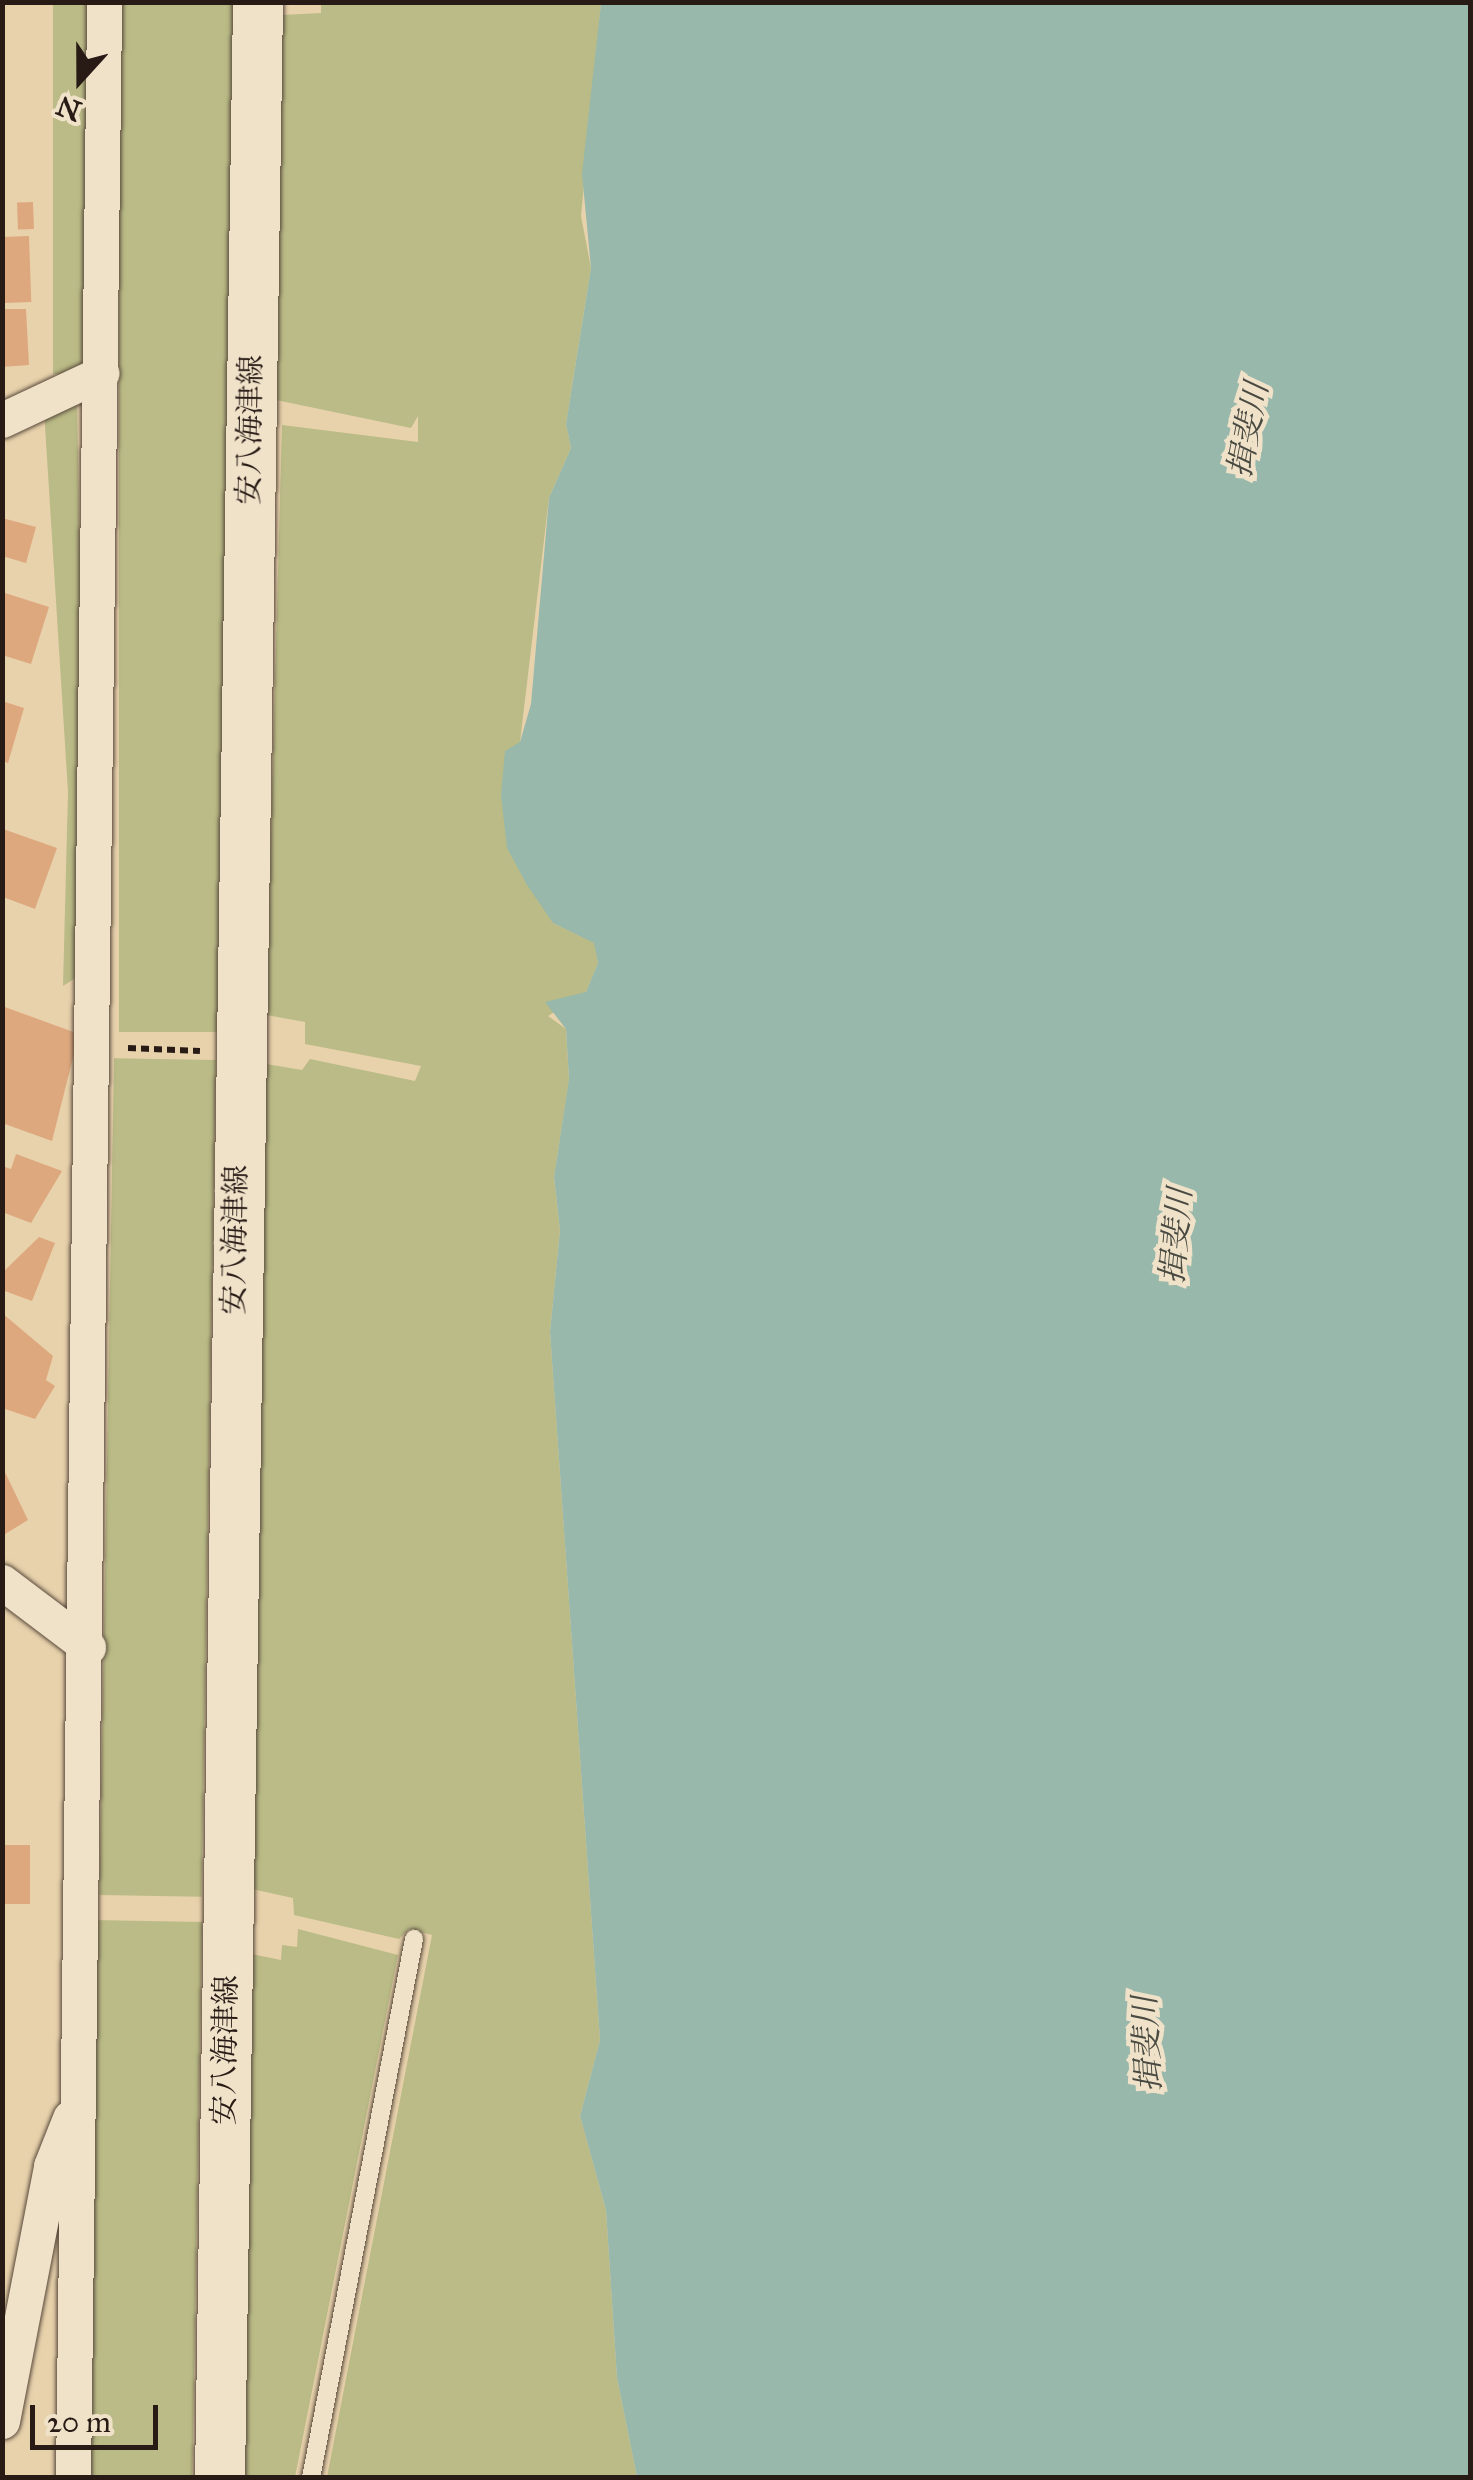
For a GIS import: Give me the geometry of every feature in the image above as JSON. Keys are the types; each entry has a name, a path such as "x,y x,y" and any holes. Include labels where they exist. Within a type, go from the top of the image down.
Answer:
{"main road":[{"name":"安八海津線","path":"220,2478 237,1052 258,2"}],"street":[{"path":"73,2478 97,1046 104,2"},
{"path":"2,420 102,373"},
{"path":"2,1582 88,1646"},
{"path":"2,2421 51,2166 78,2098"}],"lane":[{"path":"311,2478 414,1939"}],"path":[{"path":"97,1046 237,1052"}],"green space":[{"path":"321,2 601,3 581,216 591,268 566,424 571,448 549,498 520,742 553,923 595,943 598,963 586,992 548,1016 566,1029 569,1080 554,1177 560,1230 550,1332 600,2040 580,2116 606,2210 617,2378 637,2477 327,2477 432,1935 409,1929 399,1939 294,1915 293,1898 252,1889 266,1064 302,1070 310,1059 415,1081 421,1066 305,1044 305,1022 266,1015 282,425 418,442 418,416 411,428 276,400 282,15 321,13"},
{"path":"53,3 90,3 90,374 53,374"},
{"path":"119,3 235,3 235,1032 119,1032"},
{"path":"77,401 88,970 63,986 68,792 44,410"},
{"path":"114,1058 216,1060 201,1897 99,1895"},
{"path":"93,1920 202,1922 192,2477 83,2475"},
{"path":"298,1929 398,1955 295,2477 244,2478 251,1954 281,1960 282,1945 297,1947"}],"water":[{"name":"揖斐川","path":"601,3 1470,3 1470,2477 637,2477 617,2378 606,2210 580,2116 600,2040 550,1332 560,1230 554,1177 569,1079 566,1029 545,1002 586,992 598,963 594,943 553,923 527,885 507,848 501,795 505,751 520,742 531,704 549,498 571,448 566,424 591,268 582,174"}],"building":[{"path":"33,202 34,229 18,230 17,203"},
{"path":"29,236 31,302 4,303 2,237"},
{"path":"2,309 26,309 29,365 2,367"},
{"path":"2,518 36,527 26,563 2,556"},
{"path":"2,592 49,607 31,664 2,655"},
{"path":"2,701 24,708 8,763 2,761"},
{"path":"3,829 57,848 35,909 3,897"},
{"path":"2,1006 79,1034 52,1141 2,1123"},
{"path":"16,1154 62,1171 31,1223 2,1212 2,1166 11,1169"},
{"path":"39,1237 55,1243 32,1301 2,1290 2,1273"},
{"path":"2,1313 53,1356 46,1380 55,1386 35,1419 2,1408"},
{"path":"2,1466 28,1520 2,1536"},
{"path":"2,1845 30,1845 30,1904 2,1904"}]}
